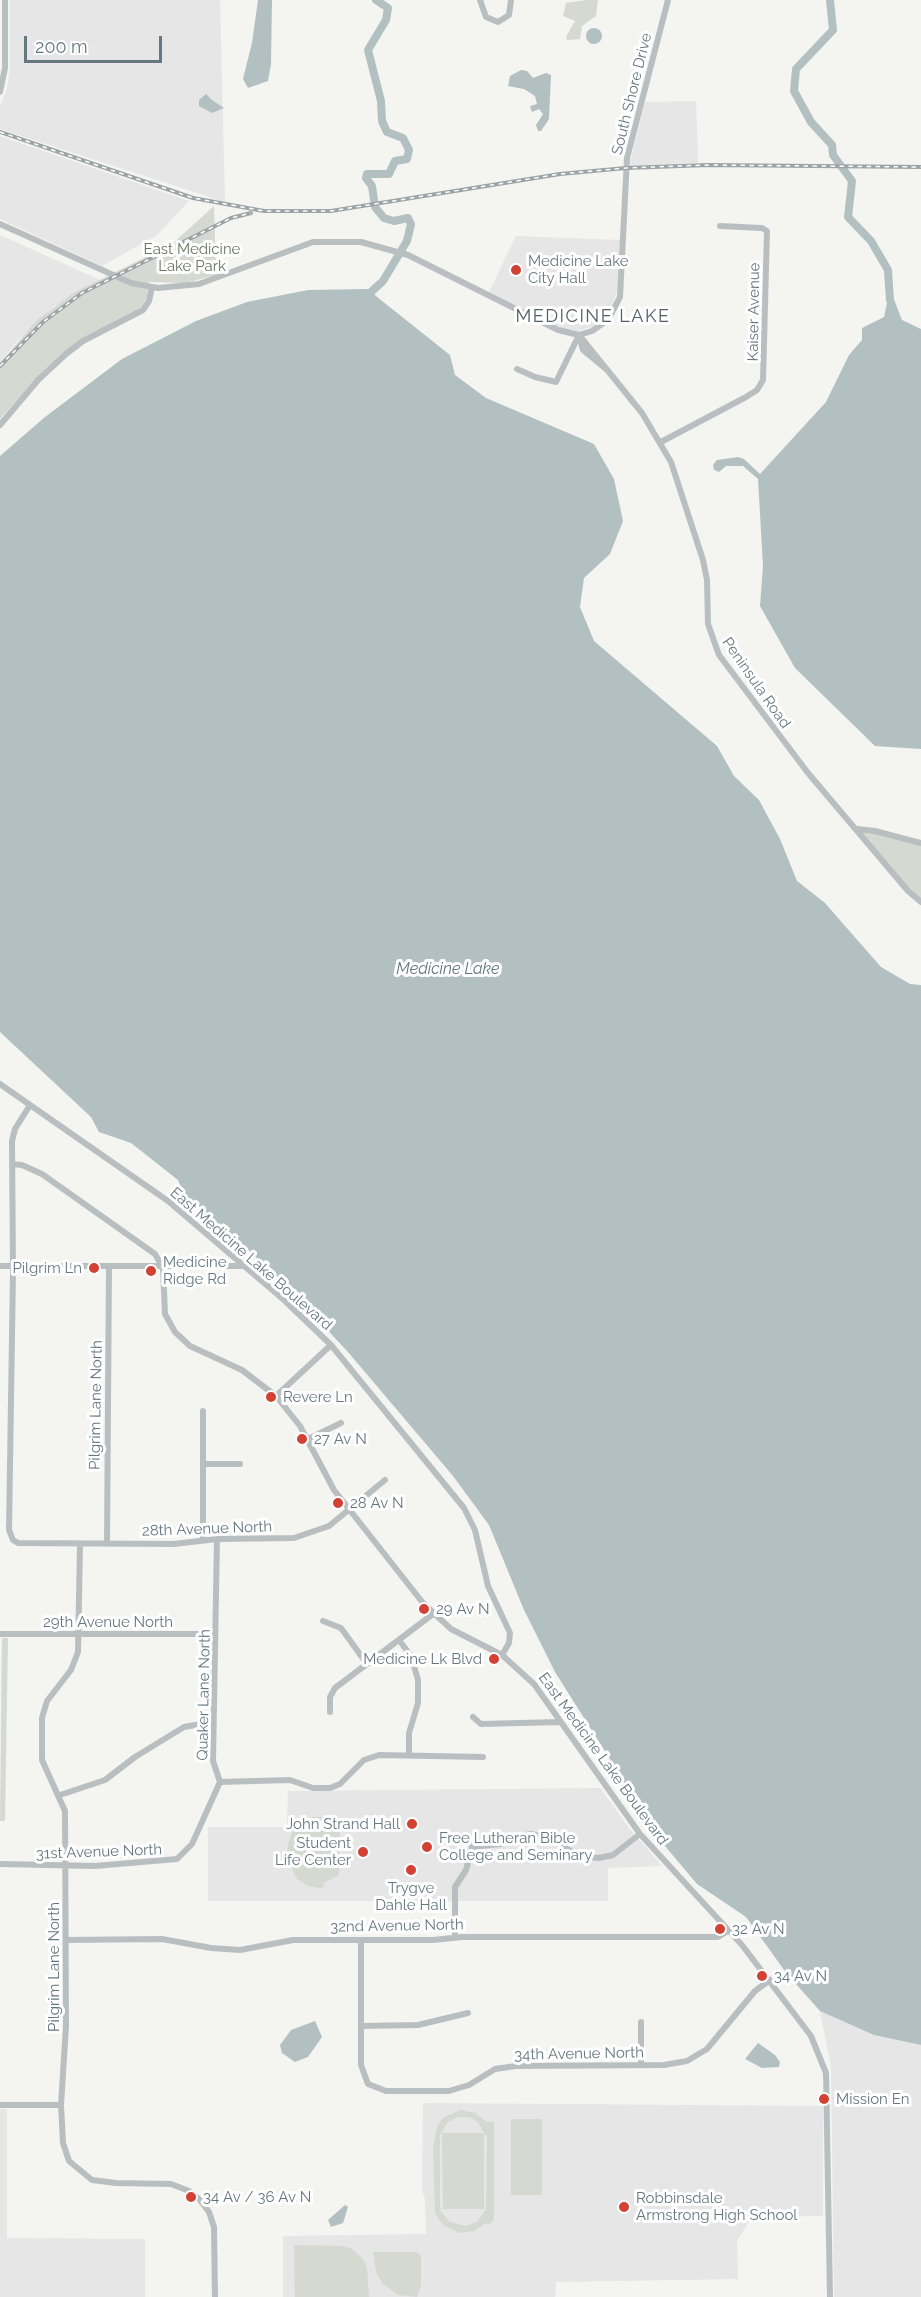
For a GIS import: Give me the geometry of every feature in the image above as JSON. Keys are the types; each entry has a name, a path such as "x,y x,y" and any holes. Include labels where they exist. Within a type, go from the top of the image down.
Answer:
{"street":[{"path":"0,92 5,68 5,0"},
{"path":"480,0 486,17 498,22 509,15 511,0"},
{"name":"South Shore Drive","path":"579,335 592,332 608,320 620,297 627,158 668,0"},
{"path":"0,225 125,280 172,289 199,284 293,248 323,240 361,242 393,250 408,255 558,330 579,335 556,382 542,380 517,369"},
{"name":"Kaiser Avenue","path":"662,442 746,398 757,390 763,380 767,231 762,228 720,226"},
{"path":"0,425 39,379 66,354 83,341 143,310 149,301 152,287"},
{"name":"Peninsula Road","path":"579,335 662,442 680,484 700,549 707,580 708,624 715,647 799,762 906,889 921,902"},
{"path":"857,829 875,831 921,843"},
{"name":"East Medicine Lake Boulevard","path":"0,1084 168,1201 331,1345 465,1508 475,1530 488,1586 510,1633 509,1643 502,1655 534,1684 640,1834 770,1980 811,2036 826,2073 830,2297"},
{"path":"0,1529 9,1530 14,1133 30,1106"},
{"path":"12,1164 21,1165 42,1174 155,1254 163,1268 163,1305 168,1322 175,1332 190,1346 242,1370 276,1396 308,1439 324,1472 350,1510 433,1614 458,1633 502,1655"},
{"path":"0,1266 163,1268 243,1266"},
{"name":"Pilgrim Lane North","path":"107,1544 109,1268"},
{"path":"276,1396 331,1345"},
{"path":"203,1411 203,1540"},
{"path":"308,1439 341,1423"},
{"path":"203,1464 240,1464"},
{"name":"28th Avenue North","path":"9,1530 13,1540 18,1543 174,1544 217,1539 307,1535 329,1526 386,1480"},
{"name":"Quaker Lane North","path":"192,1844 220,1782 213,1761 212,1722 217,1539"},
{"name":"Pilgrim Lane North","path":"80,1544 79,1634 74,1665 47,1701 42,1718 42,1760 65,1810 66,2047 61,2105 65,2152 76,2169 85,2176 104,2183 171,2184 189,2190 206,2207 215,2234 215,2297"},
{"path":"330,1712 332,1693 433,1614"},
{"path":"323,1621 340,1628 368,1664"},
{"name":"29th Avenue North","path":"0,1634 215,1634"},
{"path":"399,1640 411,1656 418,1680 418,1703 409,1733 409,1755"},
{"path":"473,1717 481,1724 560,1722"},
{"path":"60,1795 105,1780 135,1757 184,1727 212,1722"},
{"path":"220,1782 290,1780 312,1788 330,1788 340,1784 371,1757 409,1755 483,1757"},
{"path":"456,1937 455,1887 466,1870 472,1846 500,1844 515,1837 531,1834 549,1838 579,1857 600,1858 613,1855 640,1834"},
{"name":"31st Avenue North","path":"0,1864 66,1867 171,1861 182,1856 192,1844"},
{"name":"32nd Avenue North","path":"66,1940 162,1939 225,1950 248,1949 293,1940 433,1940 456,1937 718,1937 728,1931"},
{"path":"361,1940 361,2026 418,2025 468,2013"},
{"name":"34th Avenue North","path":"361,2026 361,2065 364,2078 379,2090 440,2092 459,2089 486,2073 505,2067 676,2064 697,2055 715,2040 755,1991 770,1980"},
{"path":"641,2022 641,2065"},
{"path":"0,2105 61,2105"}],"shaded area":[{"path":"10,0 220,0 225,202 0,129 0,106 7,89 10,68"},
{"path":"696,101 698,163 629,166 645,102"},
{"path":"0,136 189,201 157,235 102,266 0,219"},
{"path":"0,235 100,280 53,307 16,342 0,363"},
{"path":"516,236 621,240 617,291 607,317 599,325 577,331 560,328 489,292"},
{"name":"Free Lutheran Bible College and Seminary","path":"600,1788 629,1828 662,1866 608,1868 608,1901 208,1901 208,1827 287,1827 288,1791"},
{"path":"820,2011 874,2035 921,2045 921,2297 834,2297 831,2066"},
{"name":"Robbinsdale Armstrong High School","path":"423,2103 823,2106 823,2216 752,2217 737,2241 738,2279 556,2282 555,2297 283,2297 283,2236 426,2234 425,2199 422,2192"},
{"path":"0,2109 7,2109 7,2238 145,2239 145,2297 0,2297"}],"green space":[{"path":"598,0 596,16 582,26 580,39 567,40 566,37 575,21 563,16 566,3"},
{"name":"East Medicine Lake Park","path":"214,206 216,275 185,283 149,282 147,297 142,306 134,313 81,339 46,368 0,419 0,363 36,321 73,293 172,244"},
{"path":"857,829 921,843 921,902"},
{"path":"2,1638 8,1638 5,1821 0,1821"},
{"path":"314,1817 329,1817 345,1823 340,1827 339,1875 323,1883 324,1887 320,1888 308,1886 297,1879 287,1858 292,1832 302,1822"},
{"path":"461,2110 475,2113 487,2122 494,2122 494,2219 489,2225 486,2223 474,2231 460,2233 443,2225 435,2213 433,2147 438,2124 444,2117","holes":["458,2117 469,2117 478,2122 487,2138 486,2209 477,2222 465,2226 450,2222 441,2212 440,2135 448,2122"]},
{"path":"511,2119 542,2119 542,2195 511,2195"},
{"path":"442,2133 484,2133 484,2209 443,2209"},
{"path":"294,2245 342,2246 352,2249 363,2259 367,2268 369,2297 295,2297"},
{"path":"373,2252 416,2252 421,2256 421,2285 417,2297 398,2295 382,2283 376,2272"}],"water":[{"path":"258,0 272,0 271,64 268,81 248,88 243,79 252,43"},
{"path":"594,28 600,30 602,36 600,42 594,44 588,42 586,36 588,30"},
{"path":"521,70 527,71 533,78 546,73 551,75 549,119 541,131 538,131 536,125 543,114 539,109 532,112 530,106 537,104 535,96 524,89 508,86 510,76"},
{"path":"206,94 224,108 212,113 199,106 199,100"},
{"name":"Medicine Lake","path":"367,289 450,355 455,375 486,398 594,444 614,479 623,521 610,554 584,578 580,607 594,641 717,746 734,776 759,800 780,839 797,881 825,903 881,967 910,984 921,985 921,2045 874,2035 820,2011 787,1974 746,1917 697,1884 644,1821 615,1767 555,1672 524,1610 489,1525 453,1476 348,1352 288,1288 235,1237 186,1200 178,1180 131,1143 99,1132 91,1117 0,1032 0,456 45,417 122,359 196,321 247,302 308,290"},
{"path":"890,289 902,320 921,329 921,749 875,746 795,668 760,606 763,566 758,479 743,466 726,466 719,472 714,470 713,465 717,460 738,457 744,459 760,474 826,402 849,355 862,340 862,328 884,317"},
{"path":"315,2021 322,2037 308,2057 295,2062 282,2053 280,2045 291,2030"},
{"path":"758,2043 775,2055 780,2062 779,2067 762,2068 745,2059"},
{"path":"345,2205 348,2207 343,2223 331,2227 328,2220"}],"waterway":[{"path":"370,302 371,292 383,281 407,241 411,224 408,218 394,221 384,218 375,207 372,186 366,178 367,174 389,174 395,161 407,159 409,150 403,138 387,132 382,121 381,101 368,50 386,20 388,8 376,0"},
{"path":"830,0 833,30 796,69 794,91 811,122 832,145 833,155 852,181 848,217 871,241 888,270 890,300"}],"railway":[{"path":"0,132 193,198 264,211 331,211 560,174 626,168 708,165 921,167"},
{"path":"0,366 43,322 82,293 231,218 251,213"}],"place":[{"name":"Medicine Lake City Hall","path":"516,270"},
{"name":"Pilgrim Ln","path":"94,1268"},
{"name":"Medicine Ridge Rd","path":"151,1271"},
{"name":"Revere Ln","path":"271,1397"},
{"name":"27 Av N","path":"302,1439"},
{"name":"28 Av N","path":"338,1503"},
{"name":"29 Av N","path":"424,1609"},
{"name":"Medicine Lk Blvd","path":"494,1659"},
{"name":"John Strand Hall","path":"412,1824"},
{"name":"Free Lutheran Bible College and Seminary","path":"427,1847"},
{"name":"Student Life Center","path":"363,1852"},
{"name":"Trygve Dahle Hall","path":"411,1870"},
{"name":"32 Av N","path":"720,1929"},
{"name":"34 Av N","path":"762,1976"},
{"name":"Mission En","path":"824,2099"},
{"name":"34 Av / 36 Av N","path":"191,2197"},
{"name":"Robbinsdale Armstrong High School","path":"624,2207"}],"district":[{"name":"MEDICINE LAKE","path":"593,317"}]}
